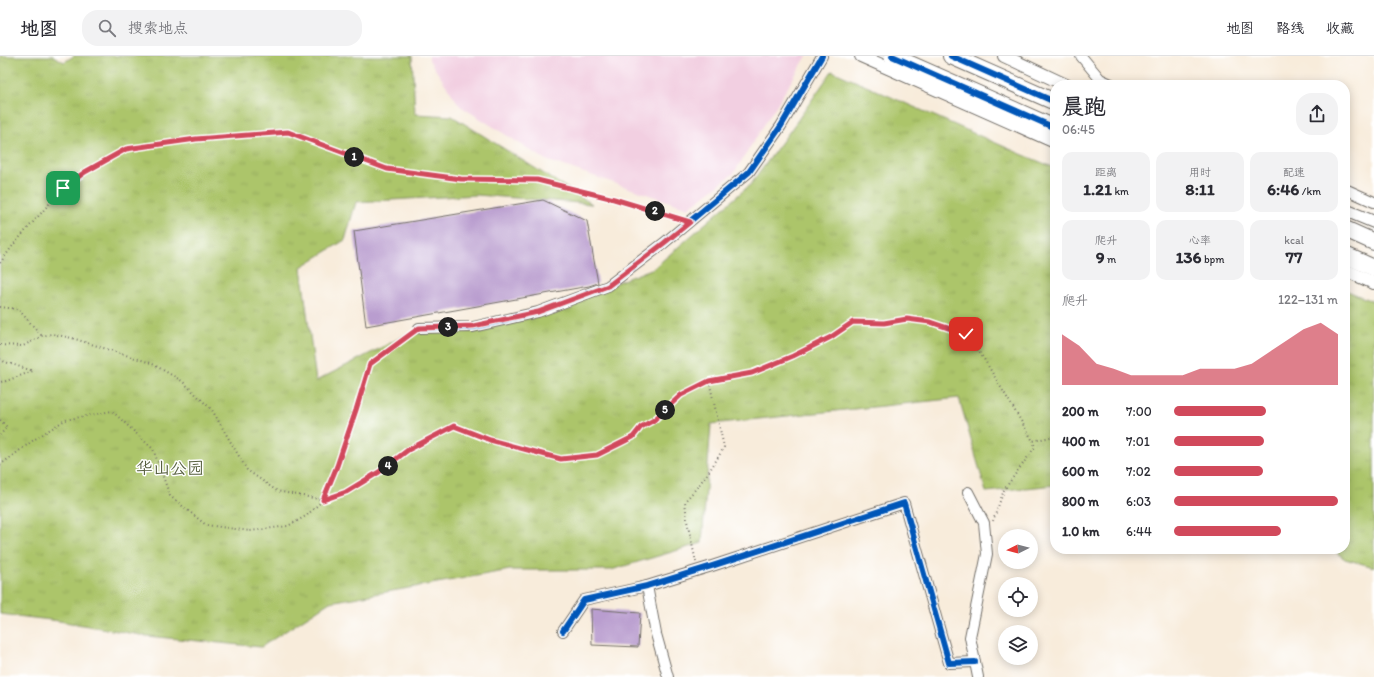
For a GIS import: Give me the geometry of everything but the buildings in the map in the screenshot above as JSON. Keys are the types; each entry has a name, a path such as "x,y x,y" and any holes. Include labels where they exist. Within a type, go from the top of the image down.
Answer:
{"highway":[{"path":"892,56 1050,126"},
{"path":"951,56 1050,100"},
{"path":"1350,231 1374,242"},
{"path":"1350,257 1374,268"}],"street":[{"path":"419,328 473,326 538,312 608,286 690,222 749,172 781,126 822,56"},
{"path":"862,56 1050,140"},
{"path":"1004,56 1055,80"},
{"path":"1081,56 1102,80"},
{"path":"1350,191 1374,202"},
{"path":"1350,212 1374,222"},
{"path":"1350,272 1374,283"},
{"path":"968,492 984,523 987,554 970,637 978,677"},
{"path":"562,631 584,600 647,586 697,571 904,503 949,663 975,662"},
{"path":"647,586 656,634 668,677"}],"path":[{"path":"0,262 63,188 85,172 126,149 196,139 288,132 387,169 461,179 537,180 614,199 690,222"},
{"path":"0,307 18,309 42,336"},
{"path":"0,465 64,420 112,411 153,449 170,496 206,525 250,531 288,526 306,516 323,500 346,492 379,472 408,450 454,426 490,440 561,459 597,455 633,437 641,427 654,420 681,395 709,381 752,373 831,337 853,322 884,323 907,319 930,322 966,334 984,359 1036,446 1004,490 992,526"},
{"path":"323,500 337,466 370,364 419,328"},
{"path":"0,345 23,346 42,336 52,334 72,338 151,363 182,381 212,410 247,470 277,491 323,500"},
{"path":"0,359 33,371 0,382"},
{"path":"697,571 687,521 685,501 697,488 715,463 724,447 709,381"},
{"path":"0,420 7,427 0,435"},
{"path":"1032,441 1050,437"}],"shaded area":[{"path":"429,56 807,56 734,173 688,208 546,160 460,106 429,60"}],"green space":[{"name":"华山公园","path":"0,56 53,56 64,62 74,56 412,56 415,114 452,116 592,204 477,195 356,202 345,240 301,267 316,381 406,335 516,321 654,268 751,184 832,71 1050,166 1050,486 986,492 959,398 711,424 702,543 611,570 510,570 330,602 261,647 147,636 59,621 0,614"},
{"path":"1350,292 1374,302 1374,567 1345,559 1338,554 1350,554"}],"cycle path":[{"path":"419,328 473,327 538,312 608,286 664,243 749,172 781,126 822,56"},
{"path":"892,56 1050,126"},
{"path":"951,56 1050,100"},
{"path":"563,631 584,600 647,586 904,503 949,663 975,662"}],"route":[{"path":"63,188 85,172 126,149 196,139 288,132 387,169 461,179 537,180 614,199 690,222 608,286 538,312 473,326 419,328 370,364 337,466 323,500 346,492 379,472 408,450 454,426 490,440 561,459 597,455 633,437 641,427 654,420 681,395 709,381 752,373 793,356 831,337 853,322 884,323 907,319 930,322 966,334"}]}
